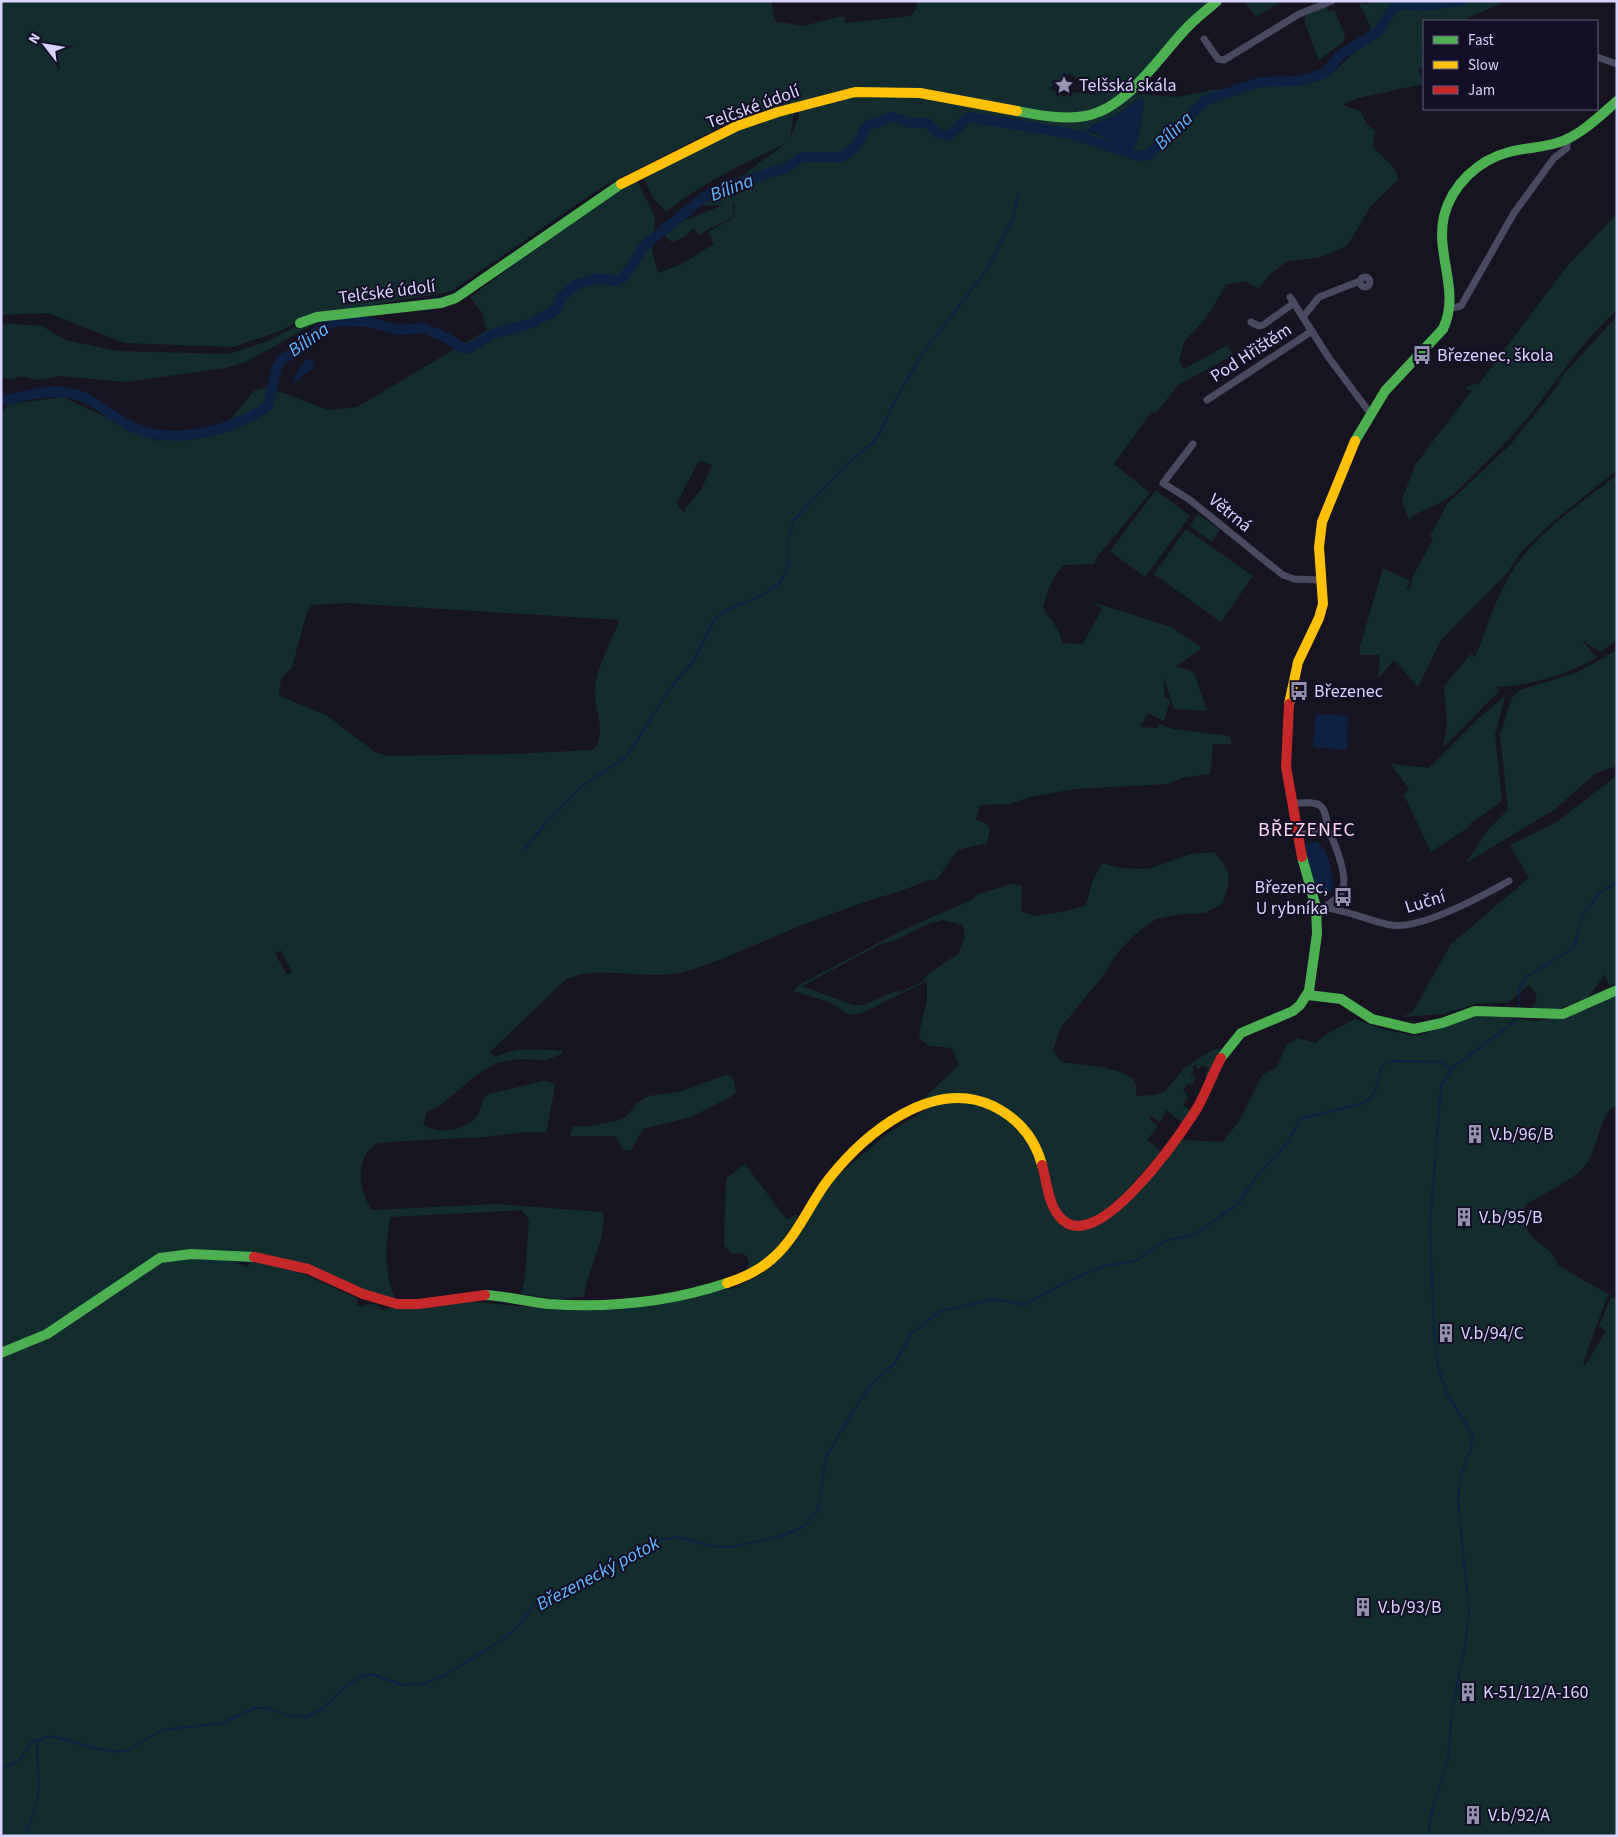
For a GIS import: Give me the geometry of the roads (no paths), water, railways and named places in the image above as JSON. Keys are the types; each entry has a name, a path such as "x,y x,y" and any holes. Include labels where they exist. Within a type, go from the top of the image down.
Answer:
{"street":[{"name":"Telčské údolí","path":"300,323 317,317 440,303 456,298 611,189 738,126 810,103 855,92 920,93 1038,115 1067,118 1087,116 1104,109 1137,86 1184,30 1217,1"},
{"path":"1204,40 1218,59 1224,60 1299,14 1332,1"},
{"path":"1598,57 1617,64"},
{"path":"1,1353 47,1334 160,1258 181,1254 286,1262 319,1274 369,1297 411,1305 485,1295 560,1305 595,1306 673,1296 724,1285 758,1270 773,1258 789,1239 834,1171 849,1154 899,1118 930,1102 950,1096 976,1099 995,1107 1019,1124 1035,1144 1046,1172 1055,1212 1068,1226 1076,1228 1085,1226 1106,1216 1121,1205 1184,1128 1203,1096 1221,1058 1233,1041 1251,1027 1294,1011 1308,995 1321,907 1301,856 1294,803 1289,791 1285,762 1286,738 1298,664 1322,612 1323,597 1319,536 1326,507 1354,442 1370,413 1389,387 1443,329 1452,308 1442,232 1445,210 1454,192 1465,178 1491,159 1505,154 1547,147 1567,140 1617,101"},
{"path":"1452,308 1461,306 1514,213 1554,158 1567,148 1567,140"},
{"path":"1303,317 1319,297 1360,281"},
{"name":"Pod Hřištěm","path":"1251,322 1259,326 1263,325 1292,300 1370,413"},
{"name":"Pod Hřištěm","path":"1206,400 1312,331"},
{"name":"Větrná","path":"1193,444 1163,483 1190,500 1283,575 1294,579 1321,580"},
{"path":"1294,803 1316,802 1322,806 1328,830 1338,852 1344,882 1340,894 1321,907"},
{"path":"1299,835 1328,830"},
{"name":"Luční","path":"1321,907 1375,922 1402,926 1458,908 1509,881"},
{"path":"1308,995 1341,999 1372,1019 1414,1028 1442,1023 1475,1011 1548,1015 1563,1014 1617,990"}],"water":[{"path":"1140,98 1144,101 1138,140 1133,148 1123,146 1088,130 1092,125 1115,116"},
{"path":"307,359 311,359 314,367 291,386 300,367"},
{"path":"1316,714 1348,716 1347,750 1313,747"},
{"path":"1316,841 1325,850 1333,882 1331,890 1318,894 1303,845"}],"waterway":[{"name":"Bílina","path":"5,400 45,392 70,393 88,399 128,425 153,434 187,435 222,428 254,415 268,406 277,367 282,359 299,350 310,336 327,325 340,321 369,322 398,330 423,328 447,338 462,348 468,349 493,334 532,323 556,310 562,297 575,285 598,278 617,281 624,277 645,245 707,195 727,186 786,168 802,157 842,157 857,145 866,127 871,124 893,117 911,123 928,123 937,133 948,136 969,117 1068,133 1139,156 1148,155 1206,100 1260,82 1298,81 1323,74 1339,56 1379,31 1390,12 1401,4 1422,6 1462,1"},
{"path":"1068,133 1090,131"},
{"name":"Bílina","path":"1130,145 1132,154"},
{"path":"524,850 546,823 582,786 627,756 669,690 694,660 714,620 724,611 759,597 779,584 789,565 788,542 794,520 847,464 871,444 880,433 894,402 923,353 987,269 1013,217 1018,195"},
{"name":"Březenecký potok","path":"1520,1008 1519,990 1526,977 1572,949 1576,941 1582,916 1600,893 1617,882"},
{"name":"Březenecký potok","path":"1,1767 11,1765 21,1758 32,1742 51,1736 118,1752 128,1750 162,1730 223,1723 254,1708 266,1708 292,1716 305,1717 322,1709 345,1687 359,1677 371,1674 403,1685 424,1684 445,1675 499,1642 517,1628 535,1604 568,1592 584,1580 610,1570 624,1559 659,1540 678,1537 711,1546 731,1547 781,1536 803,1527 818,1510 826,1457 852,1413 871,1385 895,1363 912,1333 940,1311 995,1299 1024,1305 1064,1283 1104,1266 1135,1261 1165,1241 1195,1234 1238,1204 1253,1181 1288,1142 1300,1119 1364,1103 1374,1092 1381,1067 1391,1061 1442,1062 1451,1069 1509,1026 1516,1017"},
{"path":"1428,1836 1431,1815 1448,1760 1452,1709 1465,1646 1469,1613 1458,1501 1460,1478 1471,1448 1473,1435 1447,1394 1438,1367 1434,1332 1430,1225 1441,1086 1451,1070"},
{"path":"26,1836 39,1790 38,1740"}],"place":[{"name":"Telšská skála","path":"1064,85"},
{"name":"Březenec, škola","path":"1422,355"},
{"name":"Březenec","path":"1299,691"},
{"name":"Březenec, U rybníka","path":"1343,897"},
{"name":"V.b/96/B","path":"1475,1134"},
{"name":"V.b/95/B","path":"1464,1217"},
{"name":"V.b/94/C","path":"1446,1333"},
{"name":"V.b/93/B","path":"1363,1607"},
{"name":"K-51/12/A-160","path":"1468,1692"},
{"name":"V.b/92/A","path":"1473,1815"}],"district":[{"name":"BŘEZENEC","path":"1307,830"}]}
